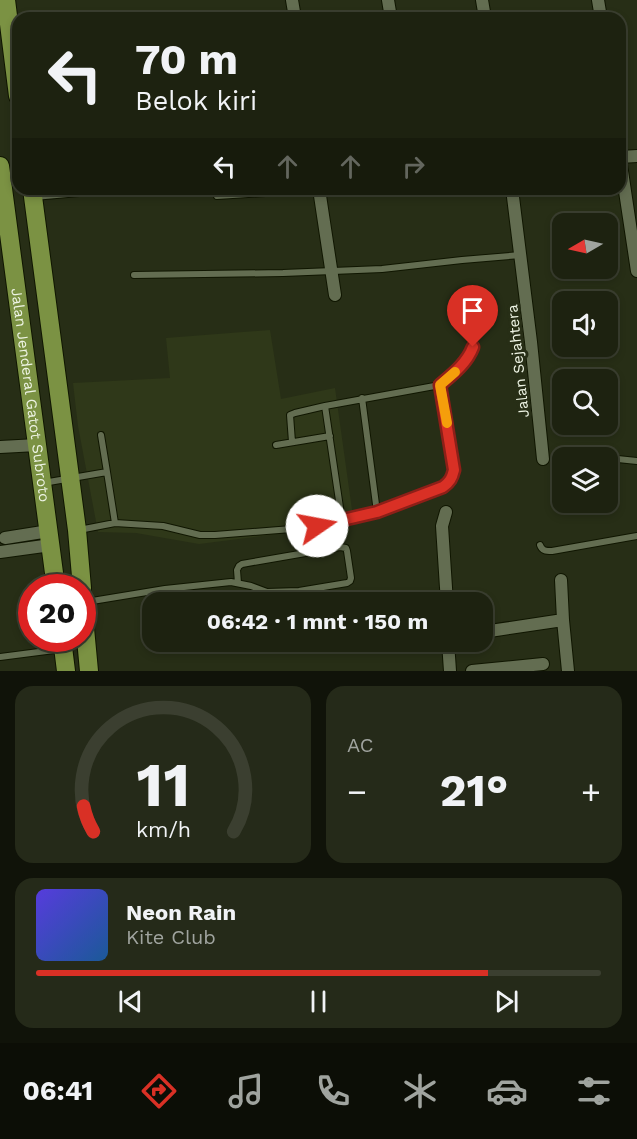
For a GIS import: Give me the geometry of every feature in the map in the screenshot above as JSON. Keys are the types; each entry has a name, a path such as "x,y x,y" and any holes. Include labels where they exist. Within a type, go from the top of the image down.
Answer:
{"main road":[{"path":"6,0 7,66"},
{"name":"Jalan Jenderal Gatot Subroto","path":"0,166 6,254 37,445 54,574"},
{"name":"Jalan Jenderal Gatot Subroto","path":"33,195 81,574"},
{"path":"64,652 66,671"},
{"path":"87,652 89,671"}],"street":[{"path":"321,195 335,295"},
{"name":"Jalan Sejahtera","path":"514,195 543,459"},
{"path":"626,195 637,272"},
{"path":"0,447 37,445"},
{"path":"446,512 442,526 446,592"},
{"path":"5,538 50,538"},
{"path":"0,552 50,538"},
{"path":"561,580 568,671"},
{"path":"493,630 563,620"},
{"path":"449,652 450,671"},
{"path":"472,671 543,664"}],"lane":[{"path":"217,196 232,195"},
{"path":"134,275 382,269 522,255"},
{"path":"292,442 290,415 362,398 440,385 459,368 470,355 473,347"},
{"path":"76,530 115,523 163,526 200,535 304,528 377,512 443,487 451,479 454,470 440,385"},
{"path":"362,398 377,512"},
{"path":"325,406 342,521"},
{"path":"100,435 115,523"},
{"path":"276,445 330,436"},
{"path":"618,459 637,461"},
{"path":"42,483 107,472"},
{"path":"540,545 545,551 552,551 637,536"},
{"path":"96,600 217,583 238,583 267,592 299,591 347,583 351,578 347,550 340,547 242,564 237,570 238,583"},
{"path":"0,657 24,652"}],"shaded area":[{"path":"270,330 281,399 335,388 354,524 199,544 136,533 98,532 78,426 73,383 170,378 166,338"}],"slow traffic":[{"path":"447,423 440,385 455,372"}],"route":[{"path":"317,526 377,512 448,484 454,470 440,385 459,368 470,355 473,347"}]}
